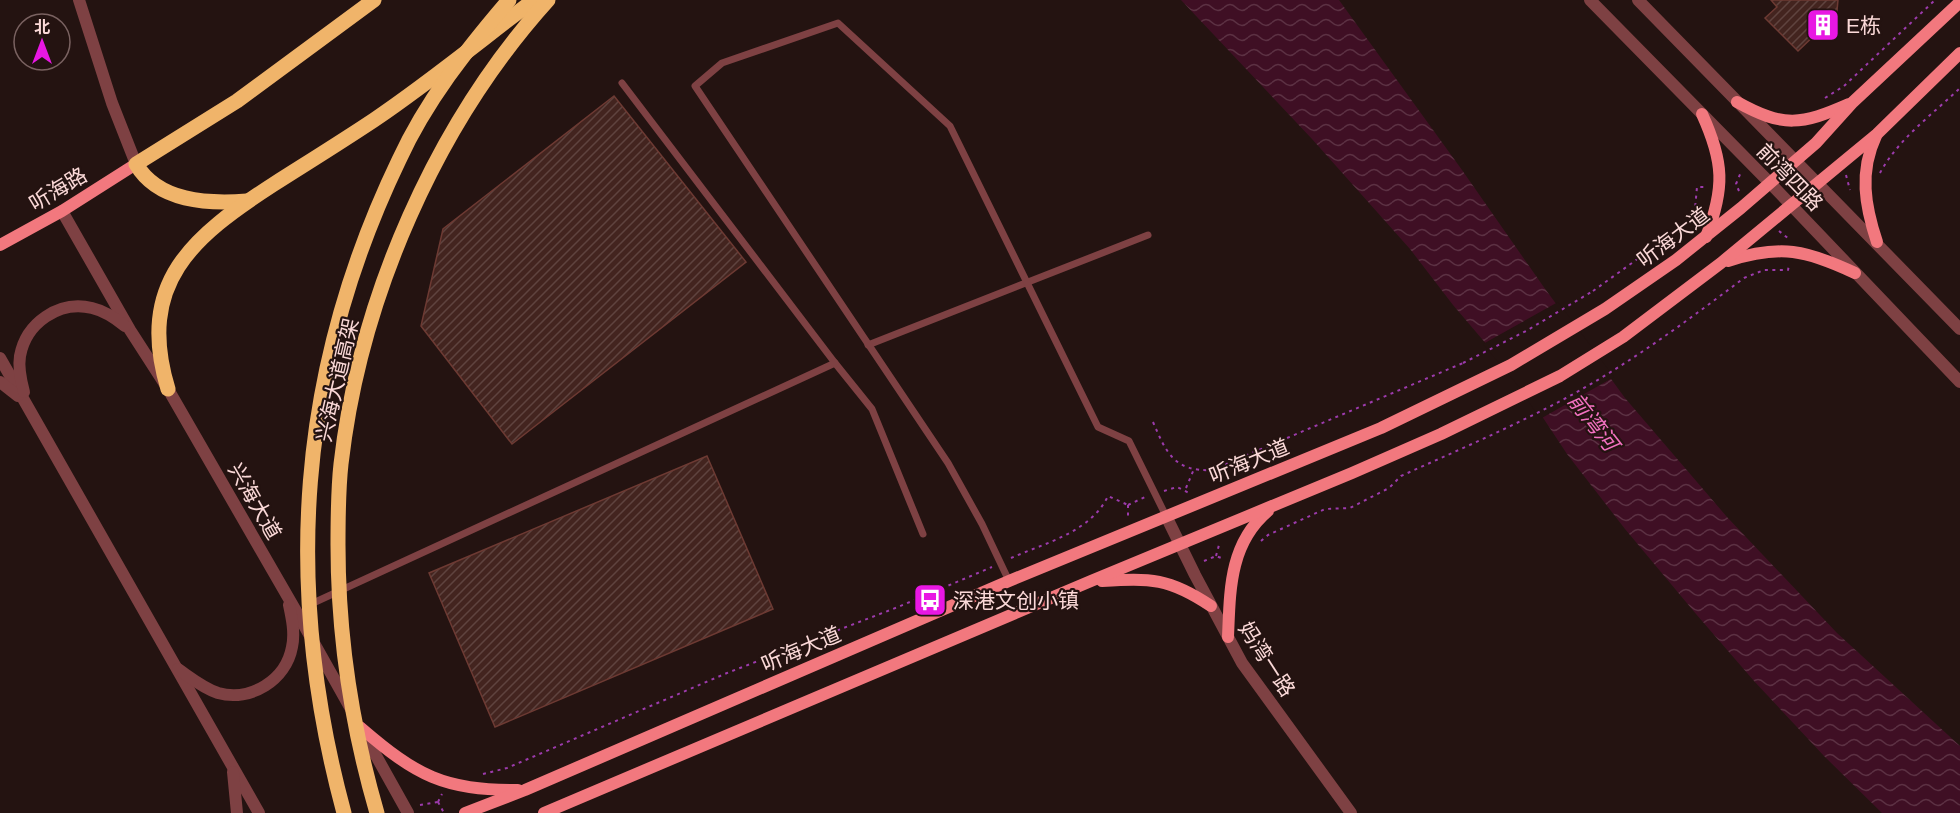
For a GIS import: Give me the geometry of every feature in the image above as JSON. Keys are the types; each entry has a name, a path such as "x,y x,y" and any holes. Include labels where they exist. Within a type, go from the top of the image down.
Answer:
{"main road":[{"path":"247,201 208,202 173,194 152,184 136,164 237,100 374,0"},
{"name":"兴海大道高架","path":"344,813 327,740 310,633 307,523 311,463 318,411 333,340 352,278 399,159 425,113 456,66 509,0"},
{"path":"168,389 161,363 160,314 167,290 192,247 212,227 247,201 375,119 534,0"},
{"name":"兴海大道高架","path":"377,813 366,777 348,689 338,585 340,465 361,356 379,295 429,174 456,123 488,75 523,27 548,0"},
{"name":"听海大道","path":"465,813 525,790 1009,581 1381,428 1544,346 1605,309 1705,238 1771,184 1823,136 1853,102 1960,2"},
{"path":"544,813 1390,457 1560,376 1623,337 1791,207 1877,134 1960,53"},
{"path":"1737,102 1760,114 1791,122 1820,117 1853,102"},
{"path":"1702,114 1715,145 1720,186 1715,214 1705,238"},
{"path":"1876,242 1864,190 1867,159 1877,134"},
{"name":"听海路","path":"0,245 62,211 136,164"},
{"path":"1721,263 1749,255 1790,251 1828,261 1855,273"},
{"path":"1228,637 1234,562 1250,531 1260,518 1275,505"},
{"path":"1091,581 1125,579 1161,581 1177,586 1211,606"},
{"path":"361,728 391,753 428,776 473,789 525,790"}],"street":[{"path":"79,0 112,103 136,164"},
{"name":"前湾四路","path":"1590,0 1771,184 1960,382"},
{"name":"前湾四路","path":"1638,0 1960,329"},
{"name":"兴海大道","path":"62,211 296,611 408,813"},
{"path":"27,405 20,377 20,358 28,334 46,316 68,307 93,308 104,312 130,330"},
{"path":"0,358 258,813"},
{"path":"0,382 27,405"},
{"name":"妈湾一路","path":"1166,516 1211,606 1257,685 1352,813"},
{"path":"175,666 206,688 218,693 243,694 267,685 284,668 292,645 293,633 286,595"},
{"path":"232,765 237,813"}],"lane":[{"path":"1009,581 982,524 948,463 694,86 722,63 838,23 950,126 1098,427 1129,441 1166,516"},
{"path":"622,83 872,409 922,534"},
{"path":"868,345 1148,235"},
{"path":"296,611 835,363"}],"path":[{"path":"1824,99 1844,86 1935,0"},
{"path":"1878,182 1888,158 1960,88"},
{"path":"1839,167 1846,175 1850,190"},
{"path":"1153,422 1170,456 1177,462 1194,469 1212,470 1463,363 1527,331 1593,291 1686,224 1695,209 1697,187"},
{"path":"1256,547 1268,535 1308,515 1325,509 1350,508 1389,488 1401,476 1568,397 1635,356 1744,278 1764,270 1788,270"},
{"path":"1186,490 1194,469"},
{"path":"480,774 507,768 727,673 898,607 1073,531 1088,523 1103,507 1108,496 1128,505 1128,519 1134,529"},
{"path":"438,802 444,813"}],"water":[{"name":"前湾河","path":"1181,0 1339,0 1625,398 1727,517 1837,633 1960,746 1960,813 1882,813 1824,756 1754,681 1625,529 1567,454 1522,386 1453,305 1410,249 1312,139"}],"pier":[{"path":"1558,302 1614,377 1540,419 1520,388 1483,344"}],"building":[{"name":"E栋","path":"1771,0 1838,0 1835,32 1819,31 1798,51 1765,18 1777,7"},
{"path":"614,96 746,262 512,444 421,326 443,229"},
{"path":"707,456 773,609 495,727 429,573"}],"place":[{"name":"E栋","path":"1823,25"},
{"name":"深港文创小镇","path":"930,600"}]}
